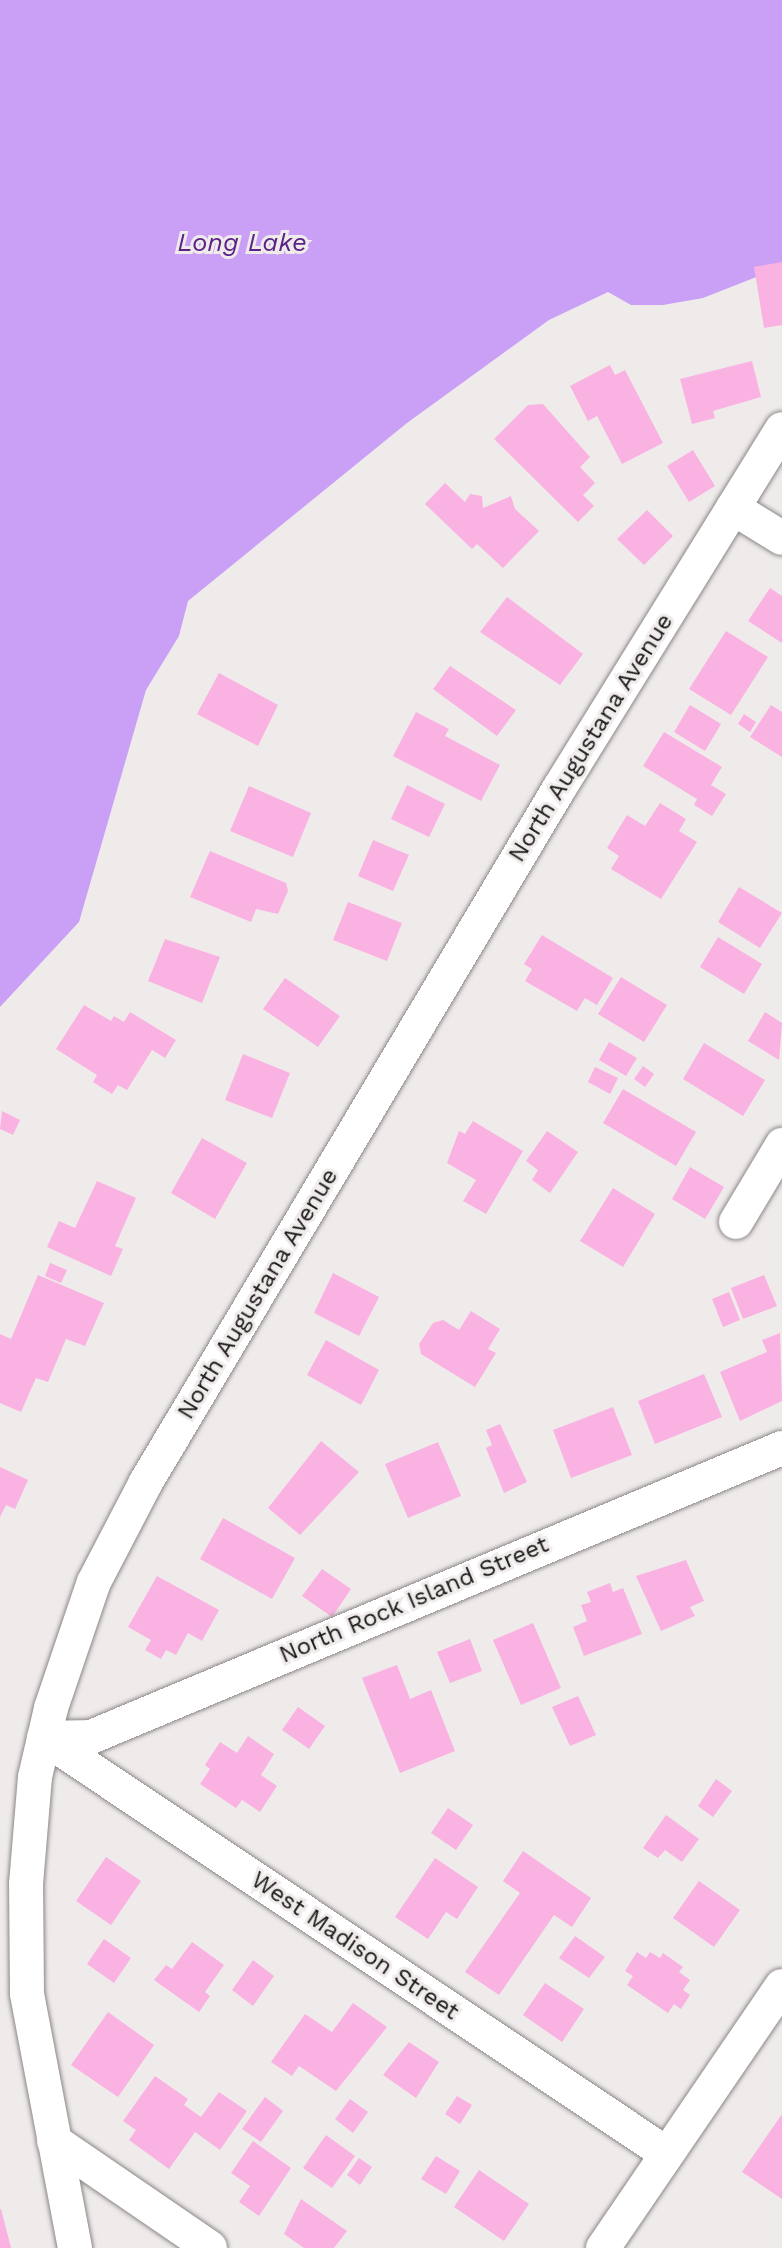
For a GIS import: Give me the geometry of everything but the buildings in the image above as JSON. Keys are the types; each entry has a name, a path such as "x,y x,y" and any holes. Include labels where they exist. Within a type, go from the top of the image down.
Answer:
{"street":[{"name":"North Augustana Avenue","path":"75,2248 27,1993 26,1884 44,1738 94,1582 146,1482 560,787 782,429"},
{"path":"733,508 782,538"},
{"path":"736,1222 782,1145"},
{"name":"North Rock Island Street","path":"44,1738 91,1737 782,1448"},
{"name":"West Madison Street","path":"44,1738 667,2154"},
{"path":"603,2248 782,1986"},
{"path":"54,2141 210,2248"}],"water":[{"name":"Long Lake","path":"0,0 782,0 782,267 703,298 663,305 631,305 608,292 549,320 407,423 188,601 179,636 146,690 79,922 0,1007"}]}
